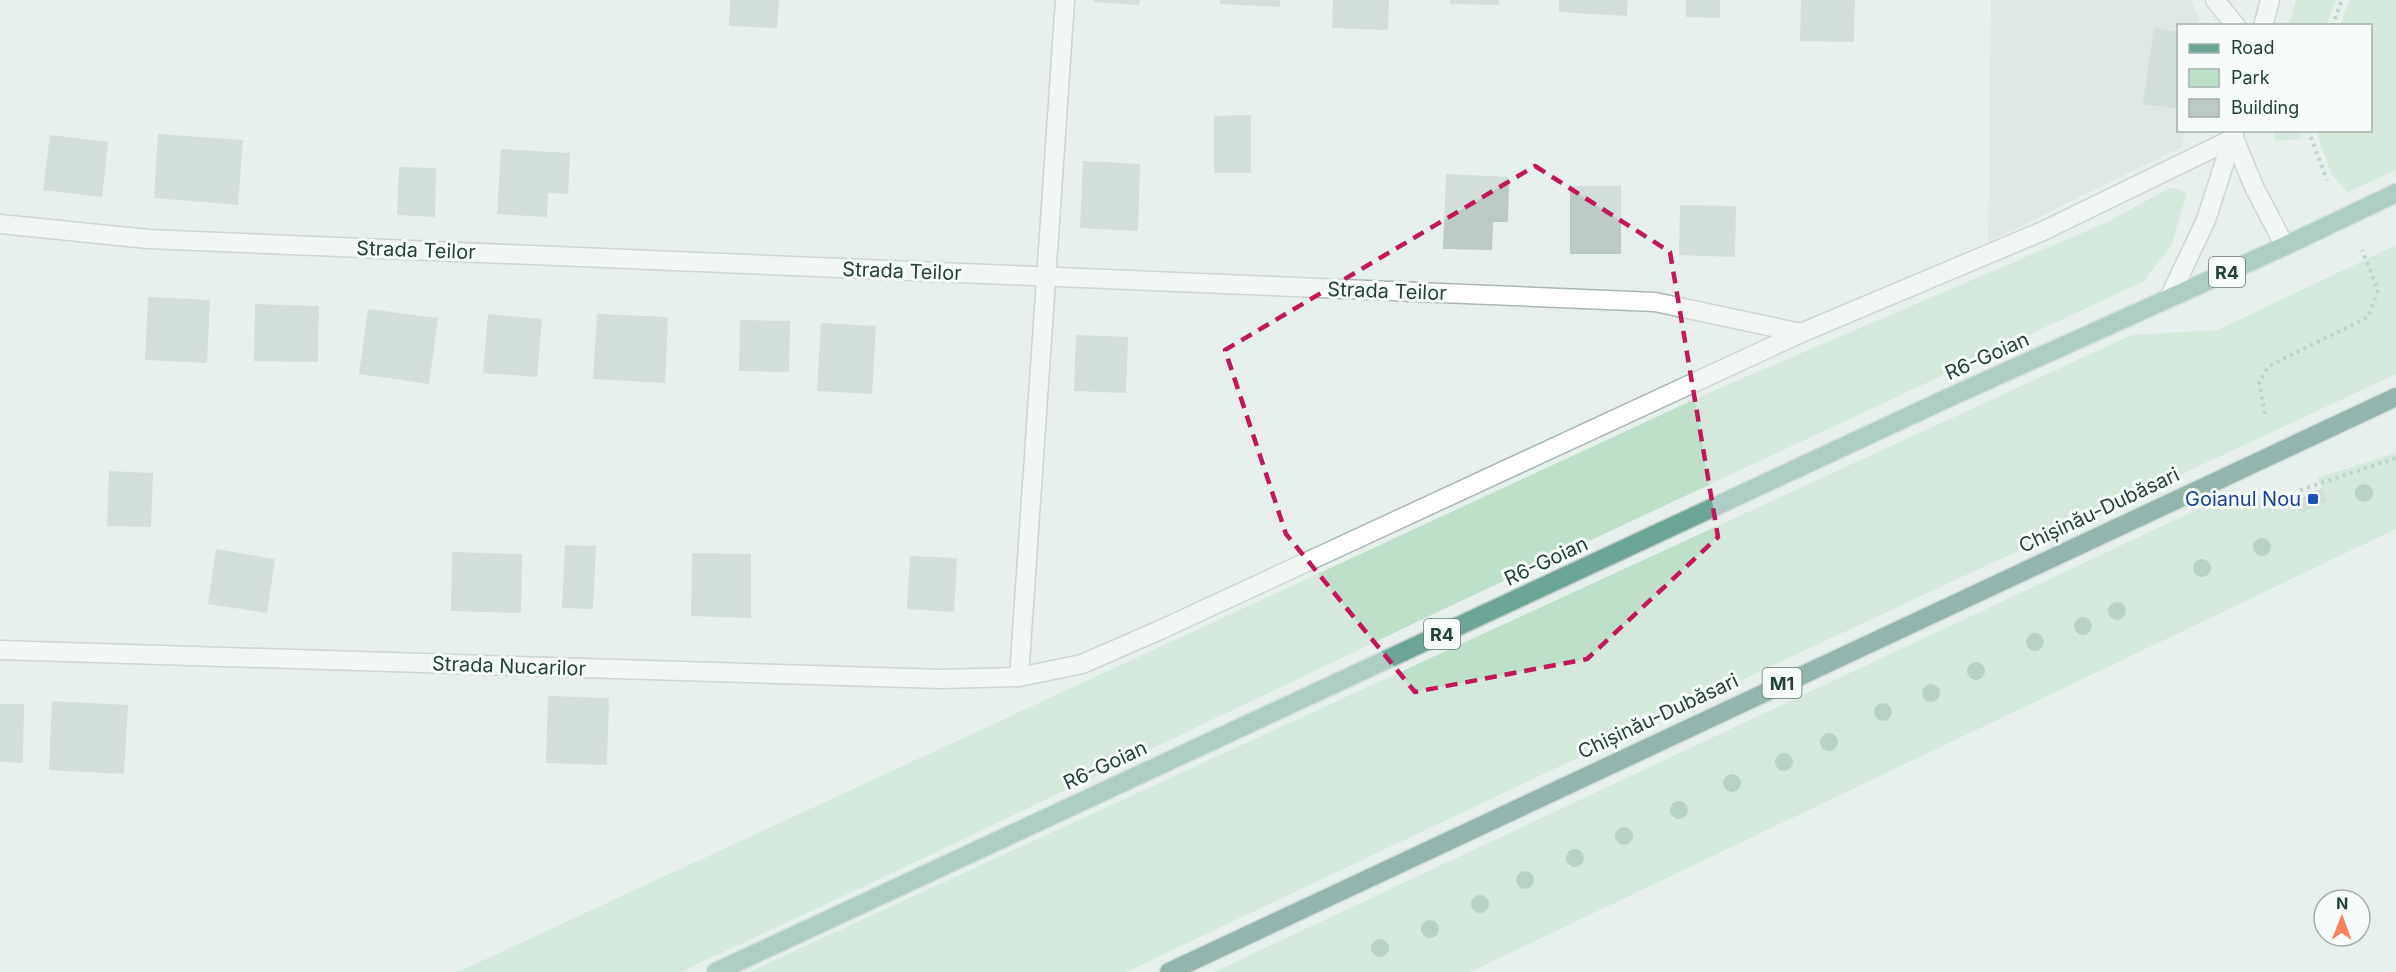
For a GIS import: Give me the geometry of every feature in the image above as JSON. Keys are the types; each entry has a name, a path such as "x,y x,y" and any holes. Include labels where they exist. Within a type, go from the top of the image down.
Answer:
{"highway":[{"name":"Chișinău-Dubăsari","path":"1169,972 2396,397"}],"main road":[{"name":"R6-Goian","path":"716,972 1948,398 2285,246 2396,193"}],"street":[{"path":"1019,677 1065,0"},
{"path":"2215,0 2234,24"},
{"path":"2264,24 2270,0"},
{"path":"2235,134 2254,187 2285,246"},
{"path":"2169,298 2206,220 2235,134"},
{"name":"Strada Nucarilor","path":"0,650 929,679 1019,677 1082,664 1801,333 2043,231 2235,134"},
{"name":"Strada Teilor","path":"0,224 148,239 1655,302 1801,333"}],"path":[{"path":"2333,24 2342,0"},
{"path":"2309,132 2327,180"},
{"path":"2265,414 2259,382 2268,366 2368,317 2378,290 2362,250"},
{"path":"2300,490 2396,458"}],"highlighted area":[{"path":"1535,166 1670,252 1718,537 1587,659 1415,692 1286,534 1225,350"}],"shaded area":[{"path":"1991,0 2191,0 2199,24 2177,24 2177,132 2184,132 2182,147 1988,242"}],"green space":[{"path":"2296,0 2336,0 2326,24 2289,24"},
{"path":"2350,0 2396,0 2396,170 2348,192 2332,175 2316,132 2372,132 2372,24 2340,24"},
{"path":"2275,132 2300,132 2301,139 2275,141"},
{"path":"2171,187 2187,193 2171,246 2144,281 1444,609 680,972 458,972 1706,394 2110,221"},
{"path":"2396,245 2396,374 1784,660 1126,972 749,972 2132,335 2218,330"},
{"path":"2396,453 2396,529 1470,972 1214,972 2222,498 2292,496 2301,514 2328,501 2317,478"}],"building":[{"path":"730,0 779,0 777,28 729,26"},
{"path":"1093,0 1140,0 1139,5 1093,2"},
{"path":"1220,0 1280,0 1280,7 1220,4"},
{"path":"1333,0 1389,0 1388,30 1332,28"},
{"path":"1450,0 1499,0 1499,5 1450,4"},
{"path":"1559,0 1628,0 1627,16 1559,12"},
{"path":"1686,0 1720,0 1720,18 1686,17"},
{"path":"1801,0 1855,0 1854,42 1800,41"},
{"path":"2154,28 2177,32 2177,109 2143,104"},
{"path":"1251,115 1251,173 1214,173 1214,116"},
{"path":"158,134 243,140 238,205 154,198"},
{"path":"50,135 108,142 102,197 43,190"},
{"path":"501,149 570,153 568,194 548,193 547,217 497,214"},
{"path":"1083,161 1140,164 1138,231 1080,228"},
{"path":"399,167 436,168 435,217 397,215"},
{"path":"1446,174 1509,177 1508,222 1493,222 1492,250 1443,249"},
{"path":"1570,186 1621,186 1621,254 1570,254"},
{"path":"1680,205 1736,206 1735,257 1679,255"},
{"path":"148,297 210,300 207,363 145,360"},
{"path":"255,304 319,306 318,362 254,361"},
{"path":"368,309 438,318 429,384 359,374"},
{"path":"488,314 542,319 537,377 483,373"},
{"path":"597,314 668,317 665,383 593,379"},
{"path":"740,320 790,321 789,372 739,371"},
{"path":"821,323 876,326 872,394 817,391"},
{"path":"1076,335 1128,337 1126,393 1074,391"},
{"path":"109,471 153,473 151,527 107,526"},
{"path":"2322,488 2328,501 2301,514 2295,501"},
{"path":"565,545 596,546 593,609 562,608"},
{"path":"216,549 275,559 267,613 208,604"},
{"path":"452,552 522,554 521,613 451,611"},
{"path":"692,553 751,554 751,618 691,616"},
{"path":"910,556 957,558 954,612 907,609"},
{"path":"548,696 609,698 607,765 546,763"},
{"path":"52,701 128,705 124,774 49,770"},
{"path":"0,704 24,704 23,763 0,762"}],"place":[{"name":"Goianul Nou","path":"2313,499"}]}
